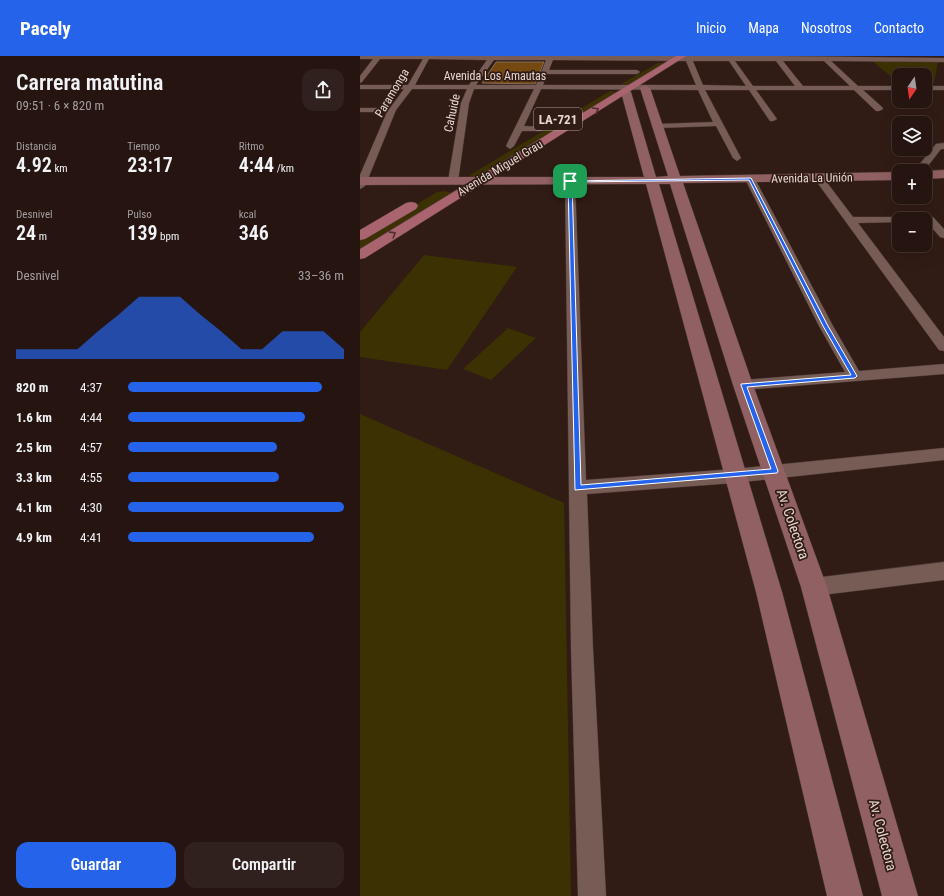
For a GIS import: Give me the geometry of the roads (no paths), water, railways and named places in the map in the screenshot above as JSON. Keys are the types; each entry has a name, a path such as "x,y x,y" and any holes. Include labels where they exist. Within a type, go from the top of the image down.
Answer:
{"main road":[{"name":"Avenida Miguel Grau","path":"592,99 630,86 661,58"},
{"name":"Avenida Miguel Grau","path":"360,255 630,86 683,58"},
{"name":"Avenida Miguel Grau","path":"507,148 544,127"},
{"name":"Avenida Miguel Grau","path":"437,191 472,169"},
{"path":"363,232 421,200"}],"street":[{"path":"360,57 846,57 944,60"},
{"path":"360,81 373,57"},
{"name":"Paramonga","path":"360,184 392,110 431,57"},
{"name":"Cahuide","path":"453,181 465,103 472,87 493,57"},
{"path":"507,148 519,128 539,87 550,58"},
{"path":"683,58 689,62 717,124 737,158"},
{"path":"735,58 751,88 773,119"},
{"path":"777,58 801,88"},
{"path":"825,58 879,108"},
{"path":"545,72 630,86 700,88 892,88"},
{"path":"630,86 650,180 734,476 769,592 845,896"},
{"name":"Avenida Los Amautas","path":"360,87 630,86"},
{"name":"Av. Colectora","path":"630,86 658,126 677,180 743,385 775,471 814,588 900,896"},
{"path":"932,88 944,88"},
{"path":"360,110 392,110"},
{"path":"658,126 717,124"},
{"path":"519,128 544,127"},
{"path":"925,164 939,146 944,146"},
{"path":"365,148 376,148"},
{"path":"932,175 944,174"},
{"name":"Avenida La Unión","path":"360,184 453,181 677,180 892,176"},
{"name":"Avenida La Unión","path":"879,177 892,179"},
{"path":"818,178 944,347"},
{"path":"750,179 826,326 855,376"},
{"path":"570,181 578,488 592,896"},
{"path":"932,182 944,182"},
{"path":"360,184 437,191 464,191"},
{"path":"849,220 892,219"},
{"path":"932,219 944,219"},
{"path":"932,224 944,236"},
{"path":"743,385 944,369"},
{"path":"578,488 734,476 944,454"},
{"path":"814,588 944,571"}]}
